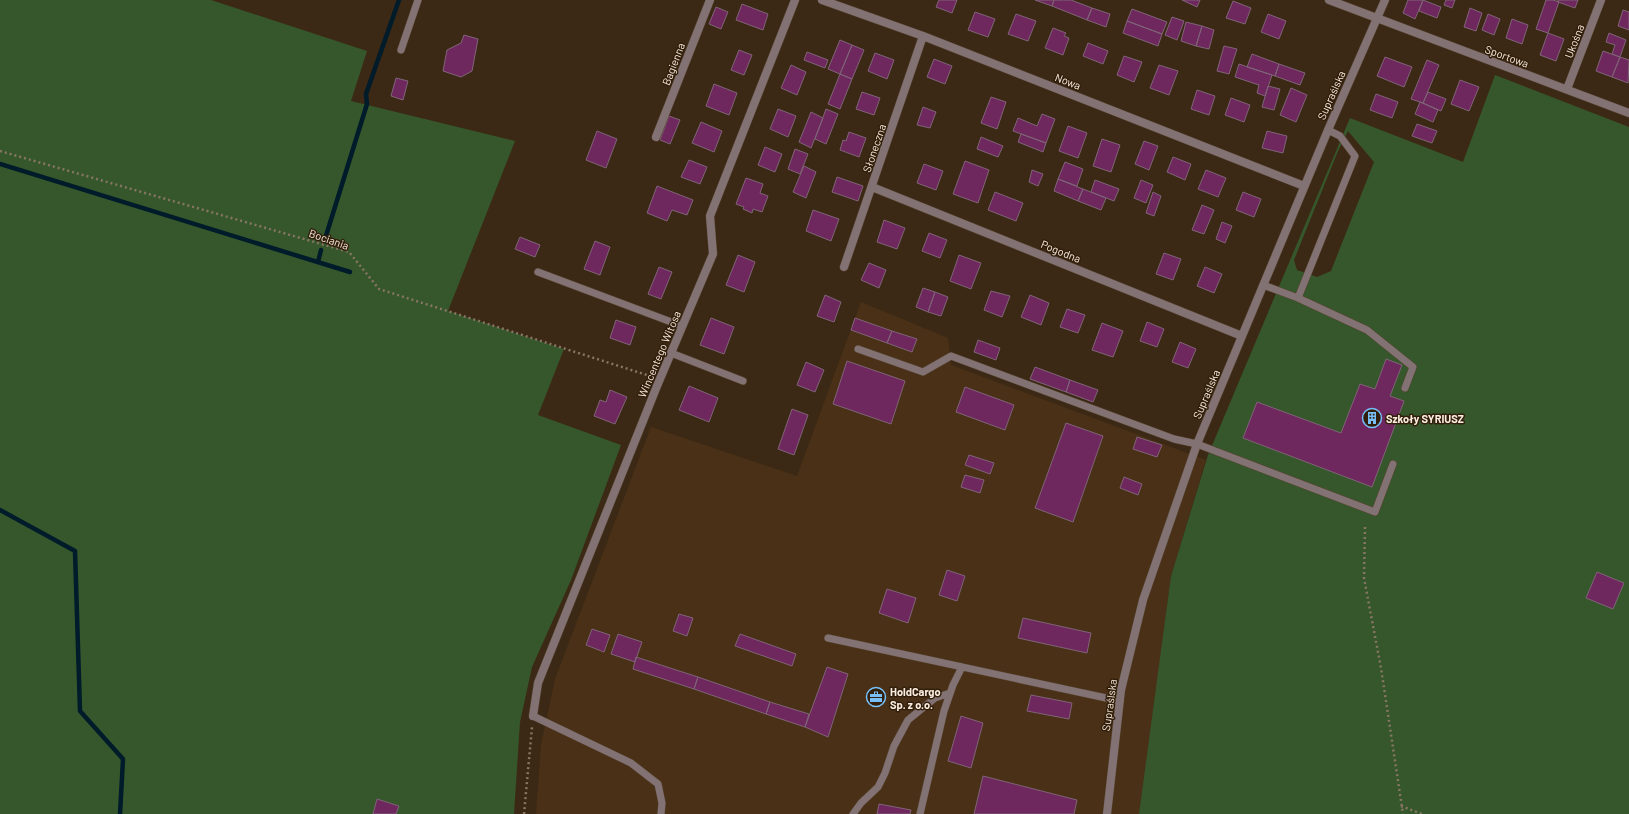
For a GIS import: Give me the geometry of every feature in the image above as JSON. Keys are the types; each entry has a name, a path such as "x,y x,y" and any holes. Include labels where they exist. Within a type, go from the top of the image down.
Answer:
{"street":[{"name":"Bagienna","path":"656,137 710,0"},
{"name":"Wincentego Witosa","path":"533,716 538,683 660,379 713,254 710,216 795,0"},
{"name":"Nowa","path":"822,0 923,36 1304,186"},
{"name":"Sportowa","path":"1330,0 1629,113"},
{"name":"Supraślska","path":"1107,814 1120,690 1143,600 1197,444 1304,186 1385,0"},
{"name":"Ukośna","path":"1567,89 1601,0"},
{"name":"Słoneczna","path":"844,267 923,36"},
{"name":"Pogodna","path":"872,187 1242,336"}],"lane":[{"path":"401,50 418,0"},
{"path":"1298,298 1355,156 1340,136 1328,130"},
{"path":"538,272 682,326"},
{"path":"1263,285 1298,298 1367,330 1412,367 1405,388"},
{"path":"858,349 923,372 951,356 1174,439 1197,444 1375,512 1393,464"},
{"path":"671,353 743,381"},
{"path":"828,638 1120,701"},
{"path":"920,814 944,710 962,667"},
{"path":"853,814 861,803 878,787 885,773 894,746 908,720 935,698 950,693"},
{"path":"533,716 631,763 658,784 662,803 660,814"}],"path":[{"name":"Bociania","path":"0,151 349,252 379,289 660,379"},
{"path":"1365,527 1364,578 1381,668 1403,814"},
{"path":"524,814 533,716"},
{"path":"1401,806 1422,814"}],"shaded area":[{"path":"861,302 948,338 951,365 1206,460 1171,576 1141,814 536,814 541,745 555,679 651,427 797,476"}],"green space":[{"path":"0,0 211,0 367,51 351,101 515,141 448,311 564,349 538,415 621,445 571,580 532,667 520,722 514,814 0,814"},
{"path":"1495,75 1629,127 1629,814 1139,814 1171,576 1208,455 1350,118 1463,162","holes":["1348,131 1374,162 1331,271 1317,277 1297,270 1294,260 1338,151"]}],"building":[{"path":"939,0 957,0 952,13 936,7"},
{"path":"1035,0 1054,0 1052,6"},
{"path":"1054,0 1071,0 1092,8 1087,20 1052,6"},
{"path":"1182,0 1200,0 1197,7"},
{"path":"1408,0 1423,0 1415,19 1403,13"},
{"path":"1423,0 1441,7 1437,18 1419,11"},
{"path":"1446,0 1455,0 1452,8 1444,5"},
{"path":"1546,0 1559,2 1548,33 1536,29"},
{"path":"1558,0 1578,0 1575,8 1558,2"},
{"path":"1233,1 1251,8 1245,24 1226,18"},
{"path":"742,4 768,14 763,30 736,20"},
{"path":"716,7 728,12 721,29 709,24"},
{"path":"1092,8 1110,14 1106,27 1087,20"},
{"path":"1470,8 1482,13 1476,31 1464,27"},
{"path":"1132,9 1167,22 1162,34 1127,21"},
{"path":"1623,10 1629,12 1629,30 1618,26"},
{"path":"975,12 995,19 988,37 968,30"},
{"path":"1016,14 1036,21 1028,41 1008,34"},
{"path":"1268,14 1286,21 1279,39 1261,32"},
{"path":"1488,14 1500,19 1494,35 1482,30"},
{"path":"1172,17 1184,21 1177,40 1165,35"},
{"path":"1512,19 1528,25 1522,44 1506,38"},
{"path":"1127,21 1162,34 1158,46 1123,33"},
{"path":"1186,22 1202,26 1196,46 1181,41"},
{"path":"1202,26 1214,30 1209,49 1196,46"},
{"path":"1053,28 1066,33 1064,36 1069,38 1063,55 1045,48"},
{"path":"1548,33 1564,39 1556,61 1540,55"},
{"path":"1609,33 1626,40 1620,57 1612,54 1615,45 1606,42"},
{"path":"464,35 478,39 472,71 461,77 443,71 447,50 461,43"},
{"path":"840,40 852,45 840,74 828,69"},
{"path":"1088,43 1108,51 1103,64 1083,56"},
{"path":"852,45 864,50 852,79 840,74"},
{"path":"1224,46 1237,49 1229,74 1217,71"},
{"path":"739,50 752,55 744,75 731,70"},
{"path":"1603,51 1620,57 1612,77 1596,71"},
{"path":"807,52 828,60 825,68 804,60"},
{"path":"875,53 894,60 887,79 868,71"},
{"path":"1252,54 1279,64 1275,76 1247,67"},
{"path":"1124,56 1142,62 1134,82 1117,75"},
{"path":"1385,57 1412,67 1404,87 1377,76"},
{"path":"1620,57 1629,60 1628,83 1612,77"},
{"path":"934,59 952,66 945,84 927,77"},
{"path":"1427,60 1439,65 1423,103 1411,99"},
{"path":"1239,64 1272,75 1265,96 1257,93 1259,85 1235,77"},
{"path":"1279,64 1305,73 1300,85 1275,76"},
{"path":"791,65 806,72 797,95 781,88"},
{"path":"1159,65 1178,71 1169,95 1150,88"},
{"path":"840,74 852,79 840,109 828,104"},
{"path":"396,78 408,81 403,100 391,96"},
{"path":"1460,80 1479,87 1469,111 1451,104"},
{"path":"714,84 737,93 729,115 706,106"},
{"path":"1268,86 1280,89 1274,110 1262,107"},
{"path":"1291,88 1307,95 1296,122 1280,115"},
{"path":"1197,90 1215,96 1209,115 1191,109"},
{"path":"862,92 880,98 874,115 856,109"},
{"path":"1428,92 1446,99 1441,111 1423,103"},
{"path":"1376,94 1398,102 1392,118 1370,110"},
{"path":"991,97 1006,102 997,129 981,123"},
{"path":"1231,98 1250,105 1244,122 1225,115"},
{"path":"1420,102 1438,110 1433,122 1415,114"},
{"path":"923,107 936,112 930,128 917,125"},
{"path":"778,109 796,116 788,137 770,129"},
{"path":"826,109 838,114 826,144 815,139"},
{"path":"811,112 823,118 811,148 799,142"},
{"path":"1042,114 1055,119 1046,143 1013,131 1018,118 1037,126"},
{"path":"669,116 680,120 670,144 660,140"},
{"path":"701,122 722,131 714,152 692,143"},
{"path":"1417,124 1437,131 1432,143 1412,136"},
{"path":"1068,126 1087,133 1078,158 1059,151"},
{"path":"597,131 617,139 606,168 586,160"},
{"path":"1267,131 1287,136 1283,153 1262,148"},
{"path":"849,132 866,138 859,157 840,150 843,140 846,141"},
{"path":"1021,134 1046,143 1043,152 1018,142"},
{"path":"981,137 1003,146 998,157 977,149"},
{"path":"1102,139 1120,145 1111,172 1093,166"},
{"path":"1144,141 1158,146 1149,170 1135,164"},
{"path":"765,147 782,154 775,172 758,165"},
{"path":"795,149 808,154 800,174 788,169"},
{"path":"1173,157 1191,164 1185,180 1167,172"},
{"path":"689,160 707,167 700,184 681,177"},
{"path":"965,161 989,170 978,203 953,194"},
{"path":"1065,162 1083,169 1077,186 1058,179"},
{"path":"924,164 943,171 936,190 917,183"},
{"path":"804,166 816,172 806,198 793,192"},
{"path":"1032,170 1043,174 1038,186 1029,182"},
{"path":"1206,170 1226,178 1218,197 1198,189"},
{"path":"837,177 863,186 858,201 832,192"},
{"path":"746,178 763,184 760,193 768,196 762,212 753,209 752,213 743,209 744,207 736,204"},
{"path":"1058,179 1083,189 1078,201 1054,191"},
{"path":"1095,180 1119,189 1114,201 1091,192"},
{"path":"1141,180 1153,185 1146,203 1134,198"},
{"path":"657,186 693,200 687,215 672,210 667,221 647,213"},
{"path":"1083,189 1106,198 1101,210 1078,201"},
{"path":"995,192 1023,203 1016,221 988,210"},
{"path":"1153,192 1161,196 1154,216 1146,213"},
{"path":"1243,192 1261,199 1254,217 1236,210"},
{"path":"1202,205 1214,210 1204,234 1192,230"},
{"path":"813,210 839,219 831,241 806,231"},
{"path":"884,220 905,228 897,249 877,242"},
{"path":"1222,222 1232,226 1225,243 1216,239"},
{"path":"929,233 947,240 940,258 922,251"},
{"path":"520,237 540,245 535,257 515,249"},
{"path":"595,241 610,247 600,275 584,269"},
{"path":"1164,253 1181,259 1173,280 1156,274"},
{"path":"738,255 755,262 744,292 726,285"},
{"path":"959,255 981,263 971,289 950,281"},
{"path":"869,263 886,270 879,288 861,280"},
{"path":"659,267 672,272 661,299 648,294"},
{"path":"1205,267 1222,274 1214,293 1197,286"},
{"path":"923,288 935,292 928,312 916,307"},
{"path":"991,291 1010,296 1002,317 984,310"},
{"path":"935,292 948,297 941,316 928,312"},
{"path":"825,295 841,302 834,322 817,316"},
{"path":"1030,295 1049,303 1041,325 1021,317"},
{"path":"1067,309 1085,315 1078,333 1060,327"},
{"path":"711,318 734,327 724,354 700,345"},
{"path":"855,318 892,331 887,343 851,330"},
{"path":"616,320 636,327 630,345 610,338"},
{"path":"1147,322 1164,329 1157,347 1140,341"},
{"path":"1102,323 1123,331 1113,357 1092,350"},
{"path":"892,331 917,339 912,352 887,343"},
{"path":"978,340 1000,348 996,360 974,352"},
{"path":"1180,342 1196,349 1188,368 1172,362"},
{"name":"Szkoły SYRIUSZ","path":"1386,359 1402,365 1390,396 1404,401 1372,487 1243,438 1257,402 1341,433 1360,384 1375,389"},
{"path":"847,361 905,381 891,424 833,404"},
{"path":"806,362 824,370 815,392 797,385"},
{"path":"1035,367 1070,380 1066,392 1030,379"},
{"path":"1070,380 1098,390 1093,402 1066,392"},
{"path":"689,386 718,398 709,422 679,410"},
{"path":"965,387 1014,405 1005,430 956,412"},
{"path":"610,390 627,397 615,424 594,416 600,400 606,402"},
{"path":"792,409 808,415 794,455 778,449"},
{"path":"1066,423 1103,436 1073,522 1035,508"},
{"path":"1137,437 1162,445 1157,457 1133,449"},
{"path":"969,455 994,463 990,474 965,465"},
{"path":"965,475 984,480 980,493 961,487"},
{"path":"1124,477 1142,484 1138,495 1120,488"},
{"path":"947,570 965,576 957,601 939,595"},
{"path":"1597,572 1624,583 1613,609 1586,598"},
{"path":"887,589 916,598 908,623 879,613"},
{"path":"679,614 693,618 687,636 673,631"},
{"path":"1023,618 1091,633 1087,653 1018,638"},
{"path":"592,629 610,635 604,652 586,645"},
{"path":"618,634 642,642 635,662 611,654"},
{"path":"740,634 796,654 792,666 735,646"},
{"path":"636,657 698,677 694,689 633,669"},
{"path":"827,667 848,674 828,737 805,727"},
{"path":"698,677 770,702 766,714 694,689"},
{"path":"1031,695 1072,703 1069,719 1027,711"},
{"path":"770,702 809,714 805,727 766,714"},
{"path":"961,716 983,723 971,768 948,761"},
{"path":"983,776 1077,800 1074,814 974,814"},
{"path":"377,799 399,806 396,814 373,814"},
{"path":"879,804 911,810 910,814 877,814"}],"waterway":[{"path":"325,239 367,104 366,94 399,0"},
{"path":"0,164 350,272"},
{"path":"318,262 321,250"},
{"path":"0,510 75,551 80,711 123,759 120,814"}],"place":[{"name":"Szkoły SYRIUSZ","path":"1372,418"},
{"name":"HoldCargo Sp. z o.o.","path":"876,697"}]}
